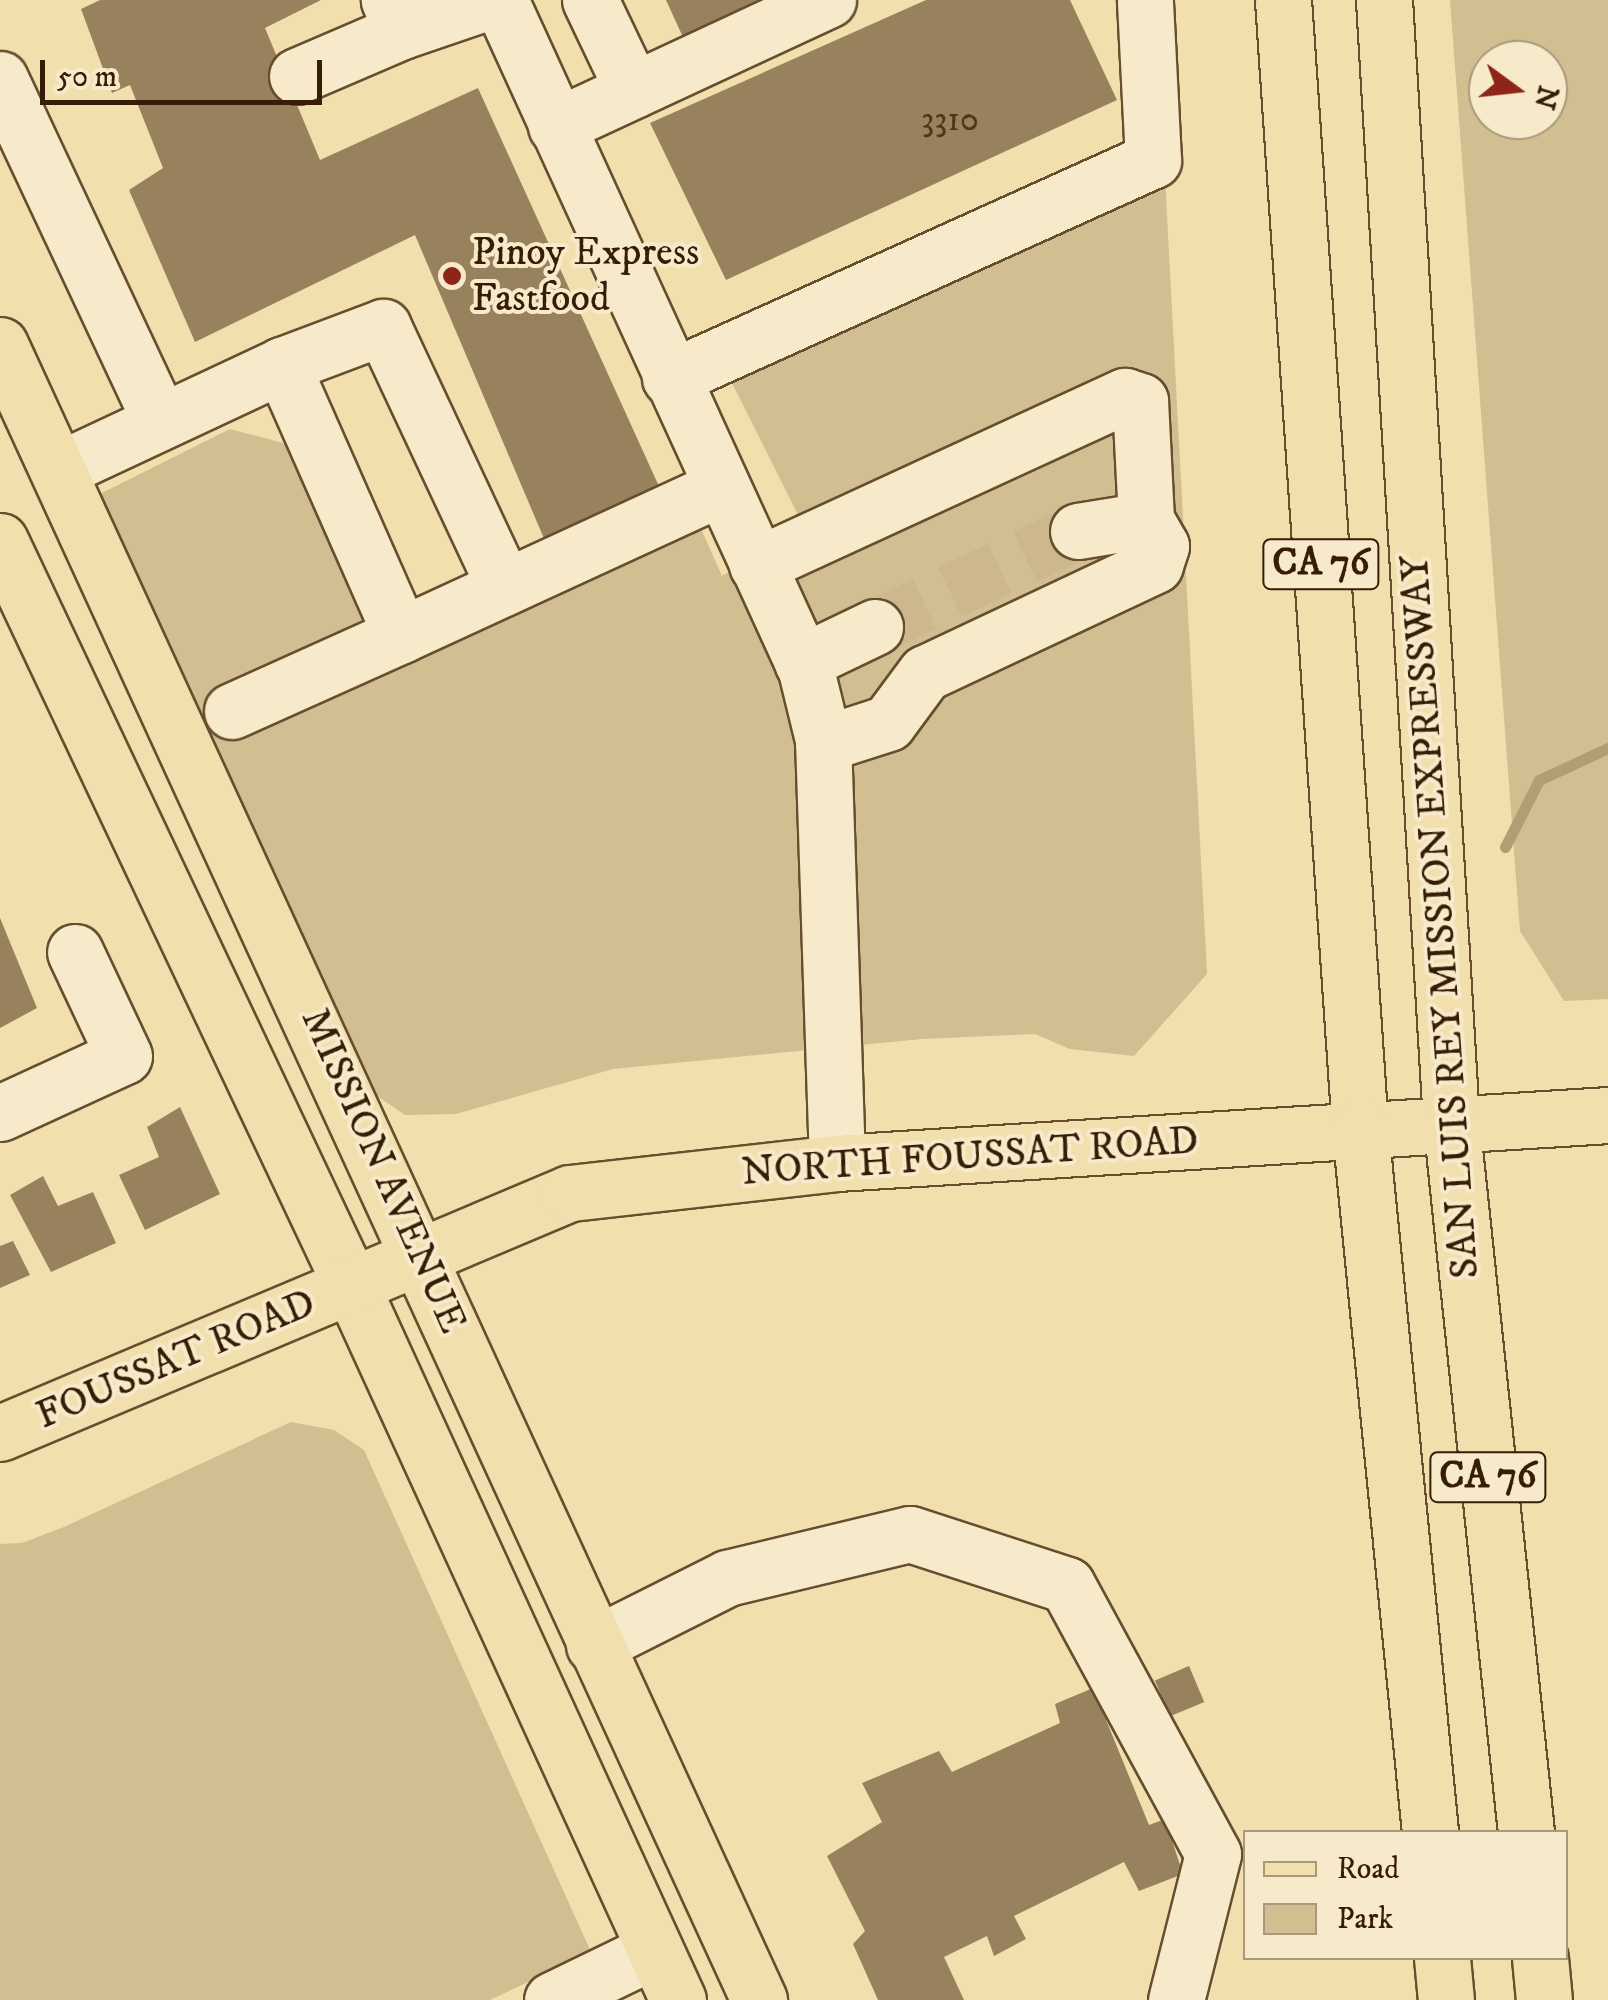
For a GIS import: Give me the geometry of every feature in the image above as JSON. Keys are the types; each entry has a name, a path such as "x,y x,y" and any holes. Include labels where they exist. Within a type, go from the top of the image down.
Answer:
{"main road":[{"name":"CA 76","path":"1284,0 1360,1129 1430,1830"},
{"name":"SAN LUIS REY MISSION EXPRESSWAY","path":"1384,0 1450,1121 1526,1830"},
{"name":"MISSION AVENUE","path":"0,345 422,1255 594,1645 759,2000"},
{"name":"MISSION AVENUE","path":"0,542 352,1287 678,2000"},
{"name":"NORTH FOUSSAT ROAD","path":"352,1287 570,1193 837,1164 1450,1121 1608,1116"},
{"name":"FOUSSAT ROAD","path":"0,1433 352,1287"},
{"path":"1442,1960 1446,2000"},
{"path":"1540,1960 1544,2000"}],"street":[{"path":"297,76 395,16 496,0 802,662 823,744 837,1164"},
{"path":"590,0 633,90"},
{"path":"556,126 828,0"},
{"path":"670,378 1153,160 1144,0"},
{"path":"0,80 160,422"},
{"path":"58,470 282,365 382,328 505,587"},
{"path":"282,365 401,635"},
{"path":"757,566 1125,396 1140,401 1145,414 1146,520 1162,546 1154,565 1142,574 1114,580 925,673 888,723 823,744"},
{"path":"232,711 720,488"},
{"path":"1078,531 1146,520"},
{"path":"802,662 875,626"},
{"path":"0,1113 124,1056 76,952"},
{"path":"594,1645 727,1578 910,1534 1066,1585 1212,1854 1176,2000"},
{"path":"552,2000 654,1950"}],"green space":[{"path":"1450,0 1608,0 1608,999 1564,1001 1520,931"},
{"path":"1165,177 1207,974 1134,1056 1070,1049 1035,1034 922,1039 613,1069 456,1114 405,1115 370,1091 92,498 230,429 298,447 394,664 698,522 722,576 803,525 732,383"},
{"path":"291,1422 334,1430 364,1450 591,1952 490,2000 0,2000 0,1544 22,1543 64,1527"}],"building":[{"path":"100,0 321,0 265,28 320,160 478,88 662,493 548,548 415,235 195,342 129,190 163,168 130,85 112,93 81,9"},
{"path":"666,0 787,0 687,46"},
{"path":"926,0 1070,0 1117,100 726,280 650,123"},
{"path":"0,918 37,1008 0,1028"},
{"path":"180,1107 220,1194 145,1230 119,1175 159,1157 147,1127"},
{"path":"43,1176 58,1206 93,1192 116,1243 51,1272 10,1195"},
{"path":"13,1241 30,1275 0,1288 0,1246"},
{"path":"1189,1666 1204,1702 1170,1716 1155,1680"},
{"path":"1093,1688 1149,1825 1165,1819 1183,1874 1139,1891 1124,1862 1014,1916 1026,1939 994,1956 987,1936 944,1957 964,2000 878,2000 853,1944 865,1931 827,1856 882,1822 862,1783 939,1751 952,1772 1060,1723 1055,1704"}],"waterway":[{"path":"1505,847 1539,780 1608,748"}],"tunnel":[{"path":"875,627 1078,531"}],"place":[{"name":"Pinoy Express Fastfood","path":"452,276"}]}
